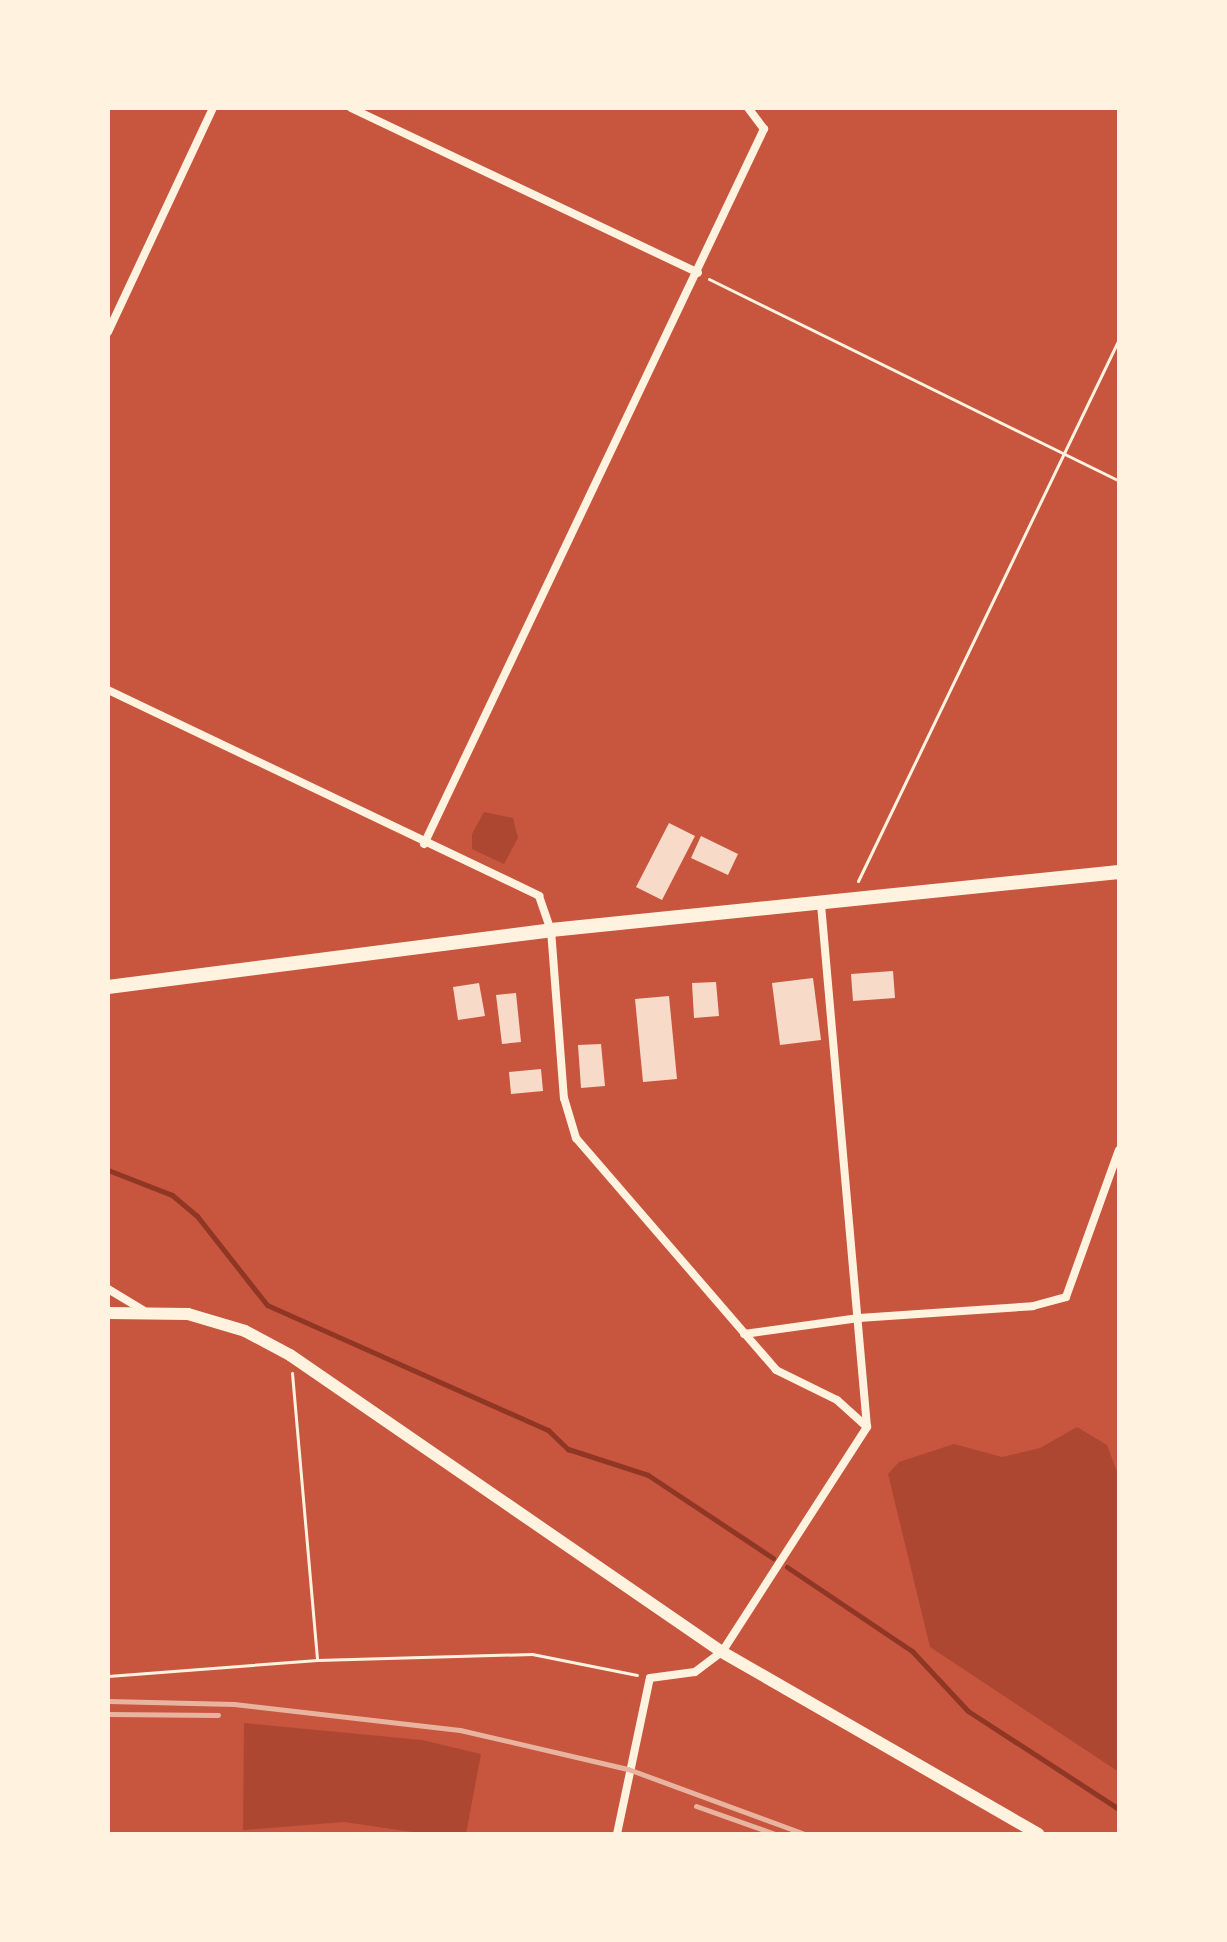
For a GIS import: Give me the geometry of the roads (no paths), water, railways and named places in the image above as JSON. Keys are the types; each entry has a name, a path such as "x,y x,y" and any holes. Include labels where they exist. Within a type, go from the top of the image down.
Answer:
{"main road":[{"path":"108,987 551,930 1119,872"}],"street":[{"path":"108,332 213,108"},
{"path":"351,108 698,273"},
{"path":"424,844 764,129 748,108"},
{"path":"108,690 424,844 539,896 551,930 564,1098 576,1138 776,1370 837,1400 867,1427"},
{"path":"617,1834 650,1678 695,1672 722,1652 867,1427 821,904"},
{"path":"744,1334 859,1318 1033,1306 1066,1297 1119,1150"},
{"path":"108,1289 143,1310"},
{"path":"108,1313 143,1310 188,1314 245,1331 290,1355 722,1652 1038,1834"}],"waterway":[{"path":"108,1170 172,1195 197,1216 267,1305 548,1430 568,1449 648,1475 773,1558"},
{"path":"787,1567 912,1651 968,1711 1119,1809"}],"railway":[{"path":"108,1701 234,1704 460,1730 628,1769 805,1834"},
{"path":"108,1714 218,1715"},
{"path":"696,1806 775,1834"}]}
